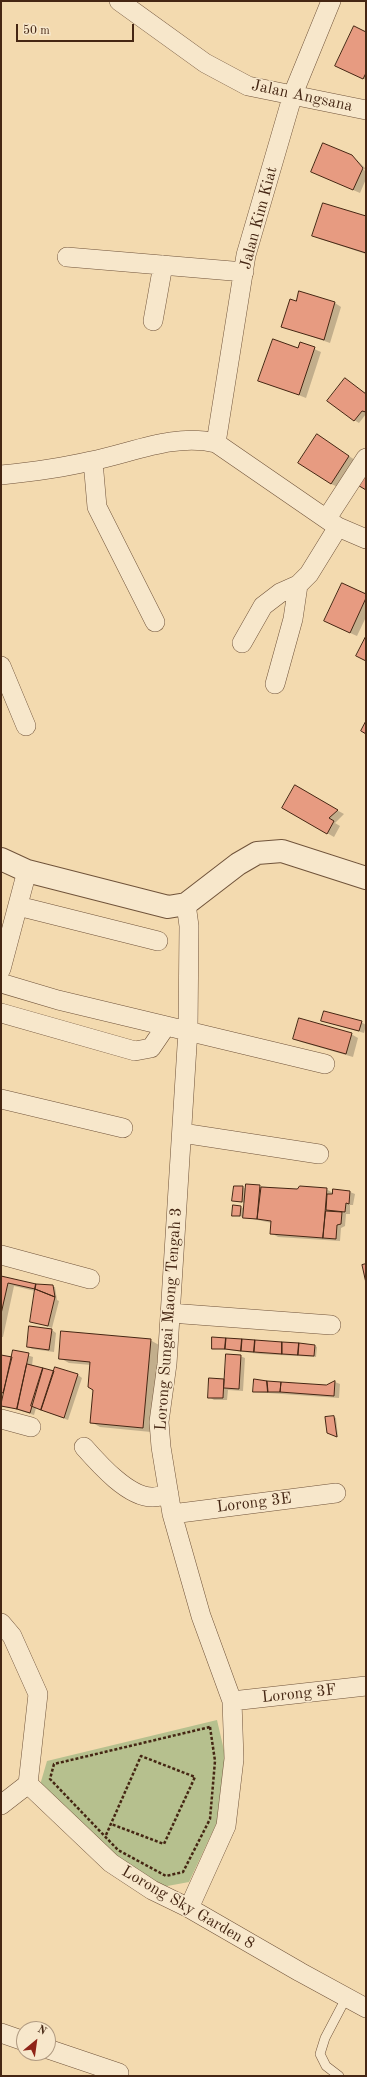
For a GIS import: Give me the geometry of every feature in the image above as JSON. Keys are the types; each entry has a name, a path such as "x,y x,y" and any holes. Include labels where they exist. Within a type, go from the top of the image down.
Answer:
{"street":[{"name":"Jalan Angsana","path":"119,1 205,63 248,86 366,110"},
{"name":"Jalan Kim Kiat","path":"216,443 246,255 293,94 331,1"},
{"path":"67,257 244,272"},
{"path":"153,321 163,265"},
{"path":"1,475 46,470 93,461 148,445 203,440 216,443 332,522 366,539"},
{"path":"242,643 263,606 280,593 298,585 309,574 332,522 366,458"},
{"path":"93,461 97,507 155,622"},
{"path":"275,684 293,619 298,585"},
{"path":"2,673 26,726"},
{"path":"1,860 27,871 168,907 186,904 238,864 257,853 282,851 366,878"},
{"path":"1,969 4,942 18,906 27,871"},
{"name":"Lorong Sungai Maong Tengah 3","path":"186,904 189,926 188,1030 167,1364 159,1422 172,1514 202,1616 232,1701 234,1759 226,1826 189,1908"},
{"path":"18,906 158,941"},
{"path":"1,983 58,1000 325,1064"},
{"path":"1,1013 135,1051 151,1048 166,1026"},
{"path":"1,1099 123,1128"},
{"path":"182,1133 320,1154"},
{"path":"1,1255 90,1279"},
{"path":"170,1313 331,1325"},
{"path":"1,1419 31,1427"},
{"path":"84,1447 104,1470 130,1490 152,1498 168,1494"},
{"name":"Lorong 3E","path":"172,1514 336,1493"},
{"path":"1,1623 12,1636 38,1694 28,1784 1,1805"},
{"name":"Lorong 3F","path":"232,1701 366,1686"},
{"name":"Lorong Sky Garden 8","path":"28,1784 100,1842 111,1863 152,1890 189,1908 366,2008"},
{"path":"1,2033 16,2038"},
{"path":"56,2052 119,2073"}],"lane":[{"path":"339,2076 326,2066 320,2054 325,2038 346,1998"}],"path":[{"path":"210,1727 215,1761 210,1818 183,1872 166,1876 100,1842 50,1779 54,1764 210,1727"},
{"path":"100,1842 111,1824 141,1756 195,1777 164,1844 111,1824"}],"green space":[{"path":"217,1720 226,1759 218,1820 189,1882 162,1887 113,1859 40,1785 47,1761"}],"building":[{"path":"354,26 366,32 366,73 363,79 335,66"},
{"path":"323,143 352,155 363,168 353,190 311,172"},
{"path":"323,203 366,216 366,253 312,236"},
{"path":"299,291 335,302 324,340 281,327 290,299 296,301"},
{"path":"273,339 298,348 300,342 315,347 299,395 258,381"},
{"path":"345,378 366,394 366,412 362,411 354,421 327,401"},
{"path":"317,434 349,456 331,484 298,463"},
{"path":"366,467 366,490 356,484"},
{"path":"342,583 366,594 366,598 350,633 324,621"},
{"path":"366,636 366,661 356,656"},
{"path":"366,721 366,734 361,731"},
{"path":"295,785 338,810 329,818 334,821 327,834 282,808"},
{"path":"324,1011 362,1021 359,1031 321,1021"},
{"path":"299,1018 352,1033 346,1054 293,1039"},
{"path":"246,1184 260,1185 257,1219 243,1218"},
{"path":"234,1186 243,1186 242,1202 232,1201"},
{"path":"300,1186 327,1188 323,1238 270,1234 271,1221 257,1219 261,1187 297,1189"},
{"path":"333,1189 350,1191 349,1204 346,1203 345,1212 326,1210 327,1194 332,1194"},
{"path":"233,1205 241,1206 240,1216 232,1216"},
{"path":"326,1211 342,1212 341,1224 337,1225 336,1239 323,1238"},
{"path":"366,1264 366,1283 362,1265"},
{"path":"1,1276 36,1284 35,1289 8,1283 1,1314"},
{"path":"36,1284 53,1285 55,1297 35,1289"},
{"path":"35,1289 55,1297 48,1326 30,1322"},
{"path":"29,1326 52,1329 49,1350 27,1347"},
{"path":"61,1331 151,1339 143,1428 90,1423 93,1390 88,1387 90,1362 59,1359"},
{"path":"212,1337 226,1338 225,1349 212,1349"},
{"path":"226,1338 242,1339 241,1351 225,1349"},
{"path":"242,1339 255,1340 254,1352 241,1351"},
{"path":"255,1340 282,1342 282,1354 254,1352"},
{"path":"282,1342 299,1343 298,1355 282,1354"},
{"path":"299,1343 315,1345 314,1356 298,1355"},
{"path":"13,1350 29,1353 17,1409 1,1406"},
{"path":"226,1354 241,1355 239,1389 224,1388"},
{"path":"1,1355 12,1357 3,1393 1,1392"},
{"path":"27,1364 43,1368 30,1413 17,1409"},
{"path":"55,1367 78,1374 64,1418 41,1410"},
{"path":"43,1368 54,1371 41,1410 31,1406"},
{"path":"209,1378 224,1379 223,1398 208,1398"},
{"path":"254,1379 267,1381 268,1392 253,1392"},
{"path":"267,1381 281,1382 280,1392 268,1392"},
{"path":"335,1381 334,1396 280,1392 281,1382 326,1385"},
{"path":"334,1416 337,1437 327,1433 325,1417"}]}
